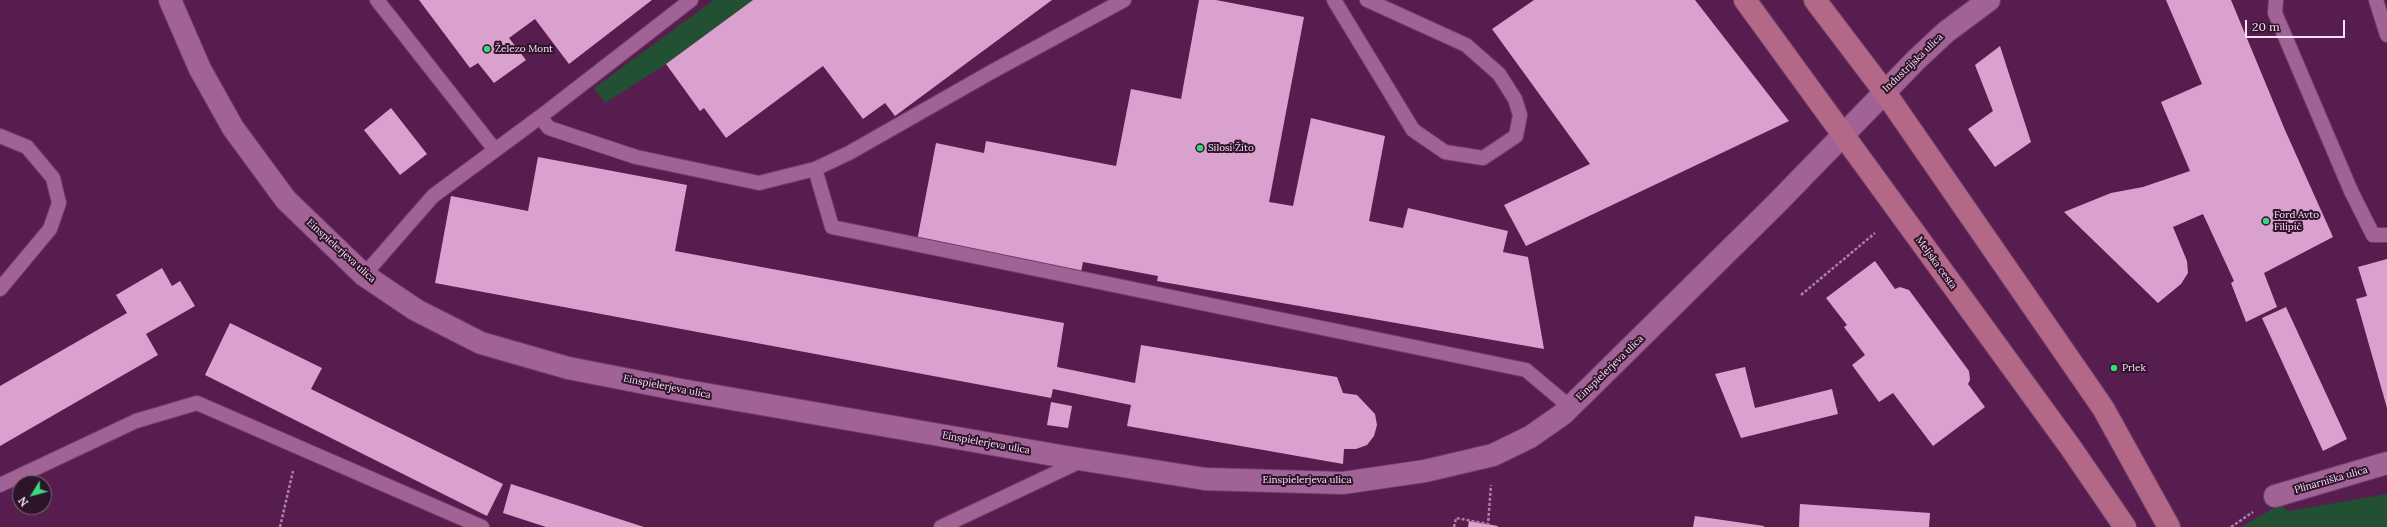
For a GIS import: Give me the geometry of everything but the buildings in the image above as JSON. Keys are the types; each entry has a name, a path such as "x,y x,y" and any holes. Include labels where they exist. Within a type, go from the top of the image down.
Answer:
{"main road":[{"name":"Meljska cesta","path":"1745,0 2071,448 2125,527"},
{"path":"1815,0 1884,91 2103,408 2168,527"}],"street":[{"name":"Einspielerjeva ulica","path":"170,0 200,69 233,128 286,200 364,275 416,310 481,343 568,368 1083,460 1205,479 1343,483 1425,471 1493,455 1530,437 1563,414 1780,200 1843,134"},
{"name":"Industrijska ulica","path":"1843,134 1884,91 1946,32 1989,0"},
{"name":"Plinarniška ulica","path":"2274,496 2387,464"}],"lane":[{"path":"378,0 495,150"},
{"path":"364,275 433,196 540,117 691,0"},
{"path":"540,117 549,128 636,157 759,183 815,168 849,153 993,71 1124,0"},
{"path":"1334,0 1413,130 1444,152 1483,158 1516,136 1520,115 1515,99 1499,74 1466,45 1367,0"},
{"path":"2276,0 2275,13 2351,191 2373,235 2387,235"},
{"path":"2376,0 2387,35"},
{"path":"0,136 27,147 53,178 59,203 50,229 0,289"},
{"path":"815,168 832,227 1526,370 1570,407"},
{"path":"0,485 136,421 197,403 482,527"},
{"path":"941,527 1083,460"}],"path":[{"path":"1801,295 1875,233"},
{"path":"280,527 298,447"},
{"path":"1454,527 1456,518 1488,524 1493,455"}],"green space":[{"path":"714,0 753,0 666,64 605,103 594,88"},
{"path":"2387,494 2387,527 2241,527 2281,504 2288,511"}],"place":[{"name":"Železo Mont","path":"487,49"},
{"name":"Silosi Žito","path":"1200,148"},
{"name":"Ford Avto Filipič","path":"2266,221"},
{"name":"Prlek","path":"2114,368"}]}
